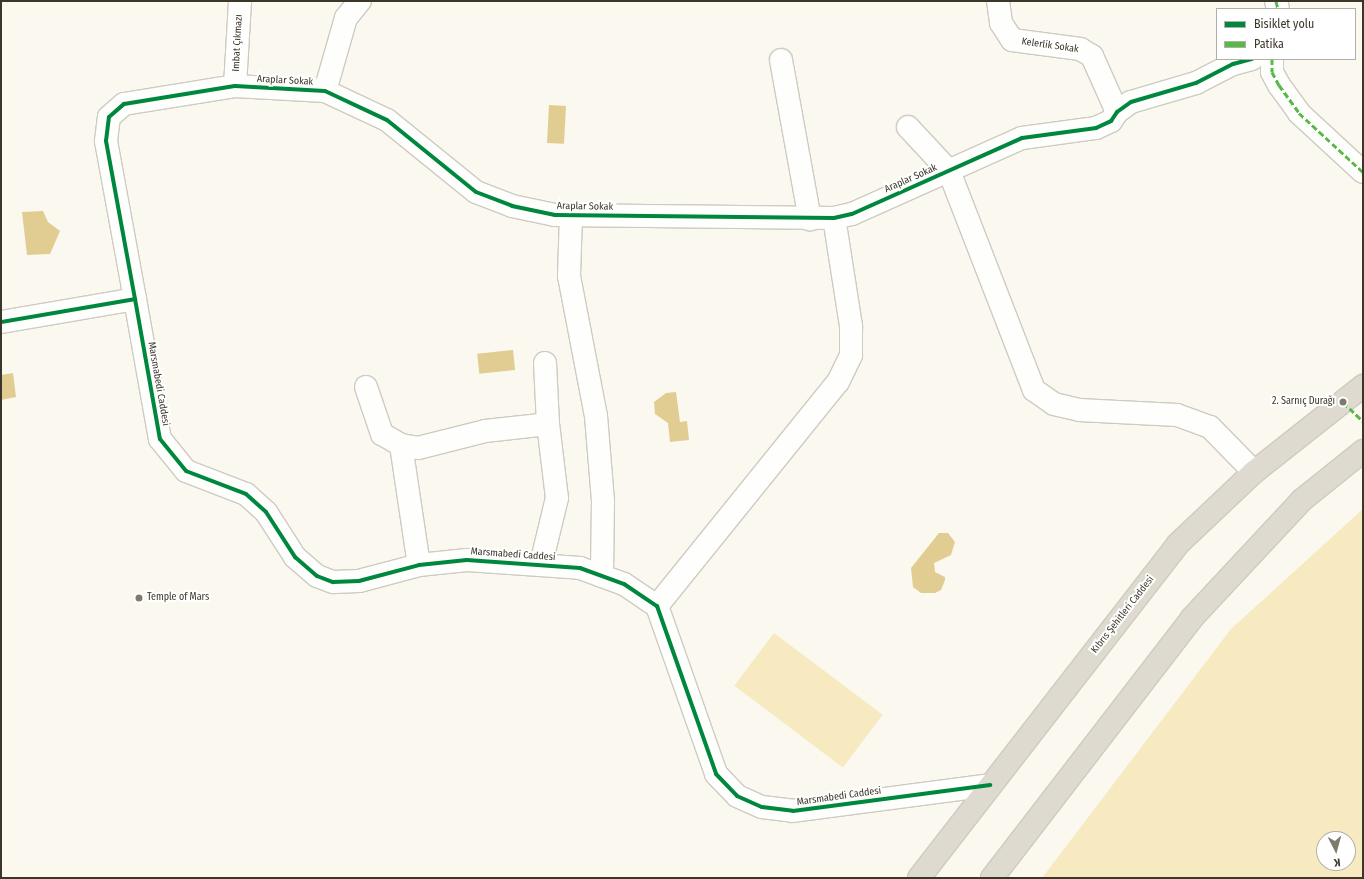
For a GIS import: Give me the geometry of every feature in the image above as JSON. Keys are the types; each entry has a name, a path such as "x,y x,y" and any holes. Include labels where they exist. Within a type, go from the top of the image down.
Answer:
{"highway":[{"name":"Kıbrıs Şehitleri Caddesi","path":"919,878 990,784 1178,544 1254,472 1363,386"},
{"path":"992,878 1192,618 1302,500 1363,451"}],"street":[{"name":"Imbat Çıkmazı","path":"235,86 240,1"},
{"path":"325,91 346,18 360,1"},
{"name":"Kelerlik Sokak","path":"998,1 1001,22 1012,40 1080,49 1092,56 1117,112"},
{"path":"781,60 810,219"},
{"name":"Araplar Sokak","path":"135,299 106,141 109,117 124,104 235,86 325,91 388,120 476,192 512,206 555,215 810,219 834,218 852,214 1022,138 1096,128 1111,121 1117,112 1131,102 1196,83 1233,64 1248,60"},
{"path":"1272,60 1272,72 1279,86 1299,113 1363,172"},
{"path":"908,128 950,171 1034,390 1054,404 1079,410 1177,415 1197,422 1210,427 1254,472"},
{"path":"571,215 569,276 596,416 603,501 602,576"},
{"path":"657,606 838,382 851,355 851,326 834,218"},
{"path":"1,322 135,299"},
{"name":"Marsmabedi Caddesi","path":"135,299 160,439 186,471 246,494 266,512 295,557 317,576 332,582 359,581 419,565 466,560 541,564 580,568 624,584 657,606 716,774 737,796 762,807 793,811 990,784"},
{"path":"541,564 557,498 548,424 545,363"},
{"path":"366,386 382,434 400,445 418,448 484,431 548,424"},
{"path":"400,445 419,565"}],"shaded area":[{"path":"549,105 566,106 564,144 547,143"},
{"path":"43,211 48,222 60,231 50,254 27,255 22,212"},
{"path":"513,350 515,370 479,374 477,354"},
{"path":"13,373 16,397 1,400 1,375"},
{"path":"676,392 680,422 687,421 689,440 670,442 668,423 655,414 654,402 666,393"},
{"path":"1363,509 1363,878 1042,878 1231,629"},
{"path":"939,533 948,533 955,542 951,555 934,563 935,572 945,577 945,580 941,590 935,593 921,593 913,587 911,568"},
{"path":"774,633 883,715 843,768 734,686"}],"marked path":[{"path":"1276,1 1278,8"},
{"path":"1272,60 1272,72 1279,85 1299,113 1363,172"},
{"path":"1343,402 1363,421"}],"cycle path":[{"path":"135,299 106,141 109,117 124,104 235,86 325,91 387,120 476,192 512,206 555,215 834,218 852,214 1022,138 1096,128 1111,121 1117,112 1131,102 1196,83 1233,64 1248,60"},
{"path":"1,322 135,299 160,439 186,471 246,494 266,512 295,557 317,576 333,582 359,581 419,565 467,560 580,568 624,584 657,606 716,774 737,796 762,807 793,811 990,785"}],"place":[{"name":"2. Sarnıç Durağı","path":"1343,402"},
{"name":"Temple of Mars","path":"139,598"}]}
